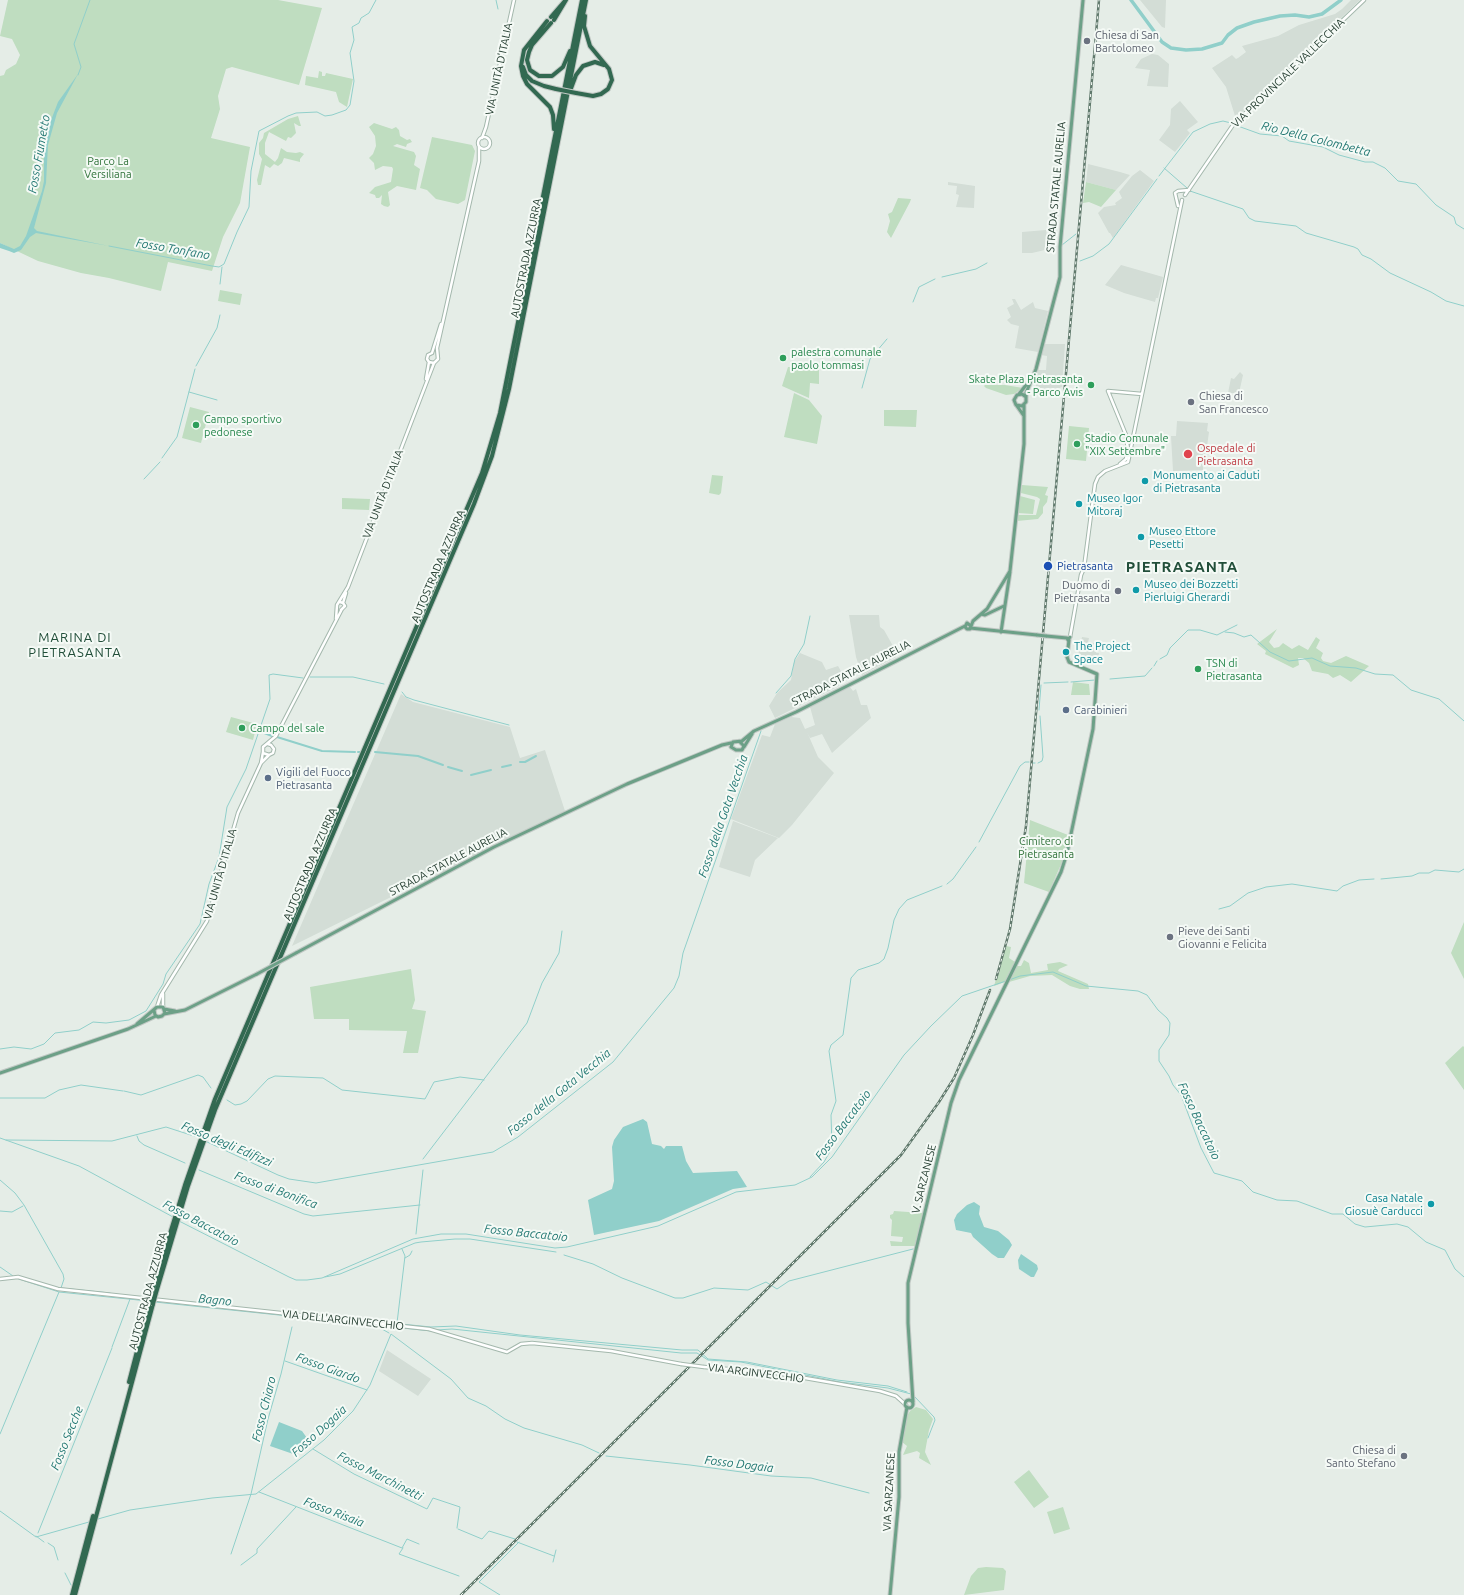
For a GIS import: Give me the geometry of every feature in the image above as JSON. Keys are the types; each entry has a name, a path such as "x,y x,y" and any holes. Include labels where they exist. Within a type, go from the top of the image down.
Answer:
{"highway":[{"path":"553,142 554,121 551,110 546,102 527,84 522,73 522,56 566,0"},
{"name":"AUTOSTRADA AZZURRA","path":"514,356 553,142 582,0"},
{"path":"530,45 523,60 526,75 537,84 593,96 601,94 608,89 612,80 609,69 595,54 586,36 584,26 586,0"},
{"name":"AUTOSTRADA AZZURRA","path":"74,1595 154,1292 180,1205 205,1131 474,504 498,436 586,0"},
{"path":"530,45 527,57 530,70 539,76 552,76 564,64 577,28"},
{"path":"565,102 574,79 583,66 595,62 602,63 607,68 610,74 610,81 608,87 604,91 593,94 576,92"}],"main road":[{"name":"VIA UNITÀ D'ITALIA","path":"482,138 486,127 514,0"},
{"name":"STRADA STATALE AURELIA","path":"1026,397 1035,374 1060,277 1060,244 1083,0"},
{"name":"VIA PROVINCIALE VALLECCHIA","path":"1069,638 1085,562 1097,479 1105,471 1128,462 1129,446 1133,437 1179,211 1184,195 1190,190 1233,124 1364,0"},
{"path":"479,161 485,149 490,145 487,138 486,127"},
{"path":"425,385 434,363 437,360 436,354 444,312 479,161 478,141 482,138 487,138"},
{"path":"479,147 485,149"},
{"path":"1182,200 1176,200 1174,196 1176,192 1190,190"},
{"name":"VIA PROVINCIALE VALLECCHIA","path":"1176,200 1179,211"},
{"path":"425,385 429,362 427,357 432,353 444,312"},
{"path":"432,353 436,354"},
{"path":"429,362 434,363"},
{"name":"STRADA STATALE AURELIA","path":"1019,394 1035,374"},
{"name":"VIA UNITÀ D'ITALIA","path":"340,602 348,587 425,385"},
{"path":"1129,446 1108,390 1142,394"},
{"path":"1001,632 1010,571 1024,444 1024,416 1024,405 1026,402 1026,397 1019,394 1014,400 1024,416"},
{"path":"1018,406 1024,405"},
{"path":"1126,436 1130,440 1133,437"},
{"path":"968,627 982,614 994,598 1010,571"},
{"path":"263,752 268,755 273,753 276,736 336,619 345,607 344,603 348,587"},
{"path":"336,619 338,608 337,605 340,602 344,603"},
{"path":"982,614 1004,606"},
{"path":"338,608 342,609"},
{"path":"968,627 1001,632 1069,638"},
{"name":"STRADA STATALE AURELIA","path":"164,1014 181,1012 257,974 494,847 628,784 735,741 740,742 757,730 796,712 953,631 968,627"},
{"path":"1001,627 1006,632"},
{"name":"V. SARZANESE","path":"913,1402 908,1302 910,1275 956,1086 1061,872 1067,853 1094,720 1097,673 1069,662 1067,657 1069,638"},
{"name":"STRADA STATALE AURELIA","path":"719,747 731,747 739,751 743,749 748,739 757,730"},
{"path":"261,763 263,746 268,744 276,736"},
{"path":"740,742 744,747"},
{"path":"268,744 274,748"},
{"name":"VIA UNITÀ D'ITALIA","path":"157,1007 160,998 207,922 238,813 261,763 268,755"},
{"name":"VIA UNITÀ D'ITALIA","path":"164,1008 162,998 165,990"},
{"name":"STRADA STATALE AURELIA","path":"164,1008 176,1011 192,1006"},
{"path":"0,1073 135,1026 156,1016 160,1017 164,1014 164,1008 157,1007 135,1026"},
{"path":"154,1010 156,1016"},
{"name":"VIA DELL'ARGINVECCHIO","path":"0,1279 17,1277 58,1289 429,1329 507,1352 521,1344 532,1343 611,1352 681,1364"},
{"name":"VIA ARGINVECCHIO","path":"681,1364 776,1373 890,1393 908,1404"},
{"path":"908,1404 912,1394"},
{"path":"908,1404 913,1406 913,1402"},
{"path":"908,1404 913,1402"},
{"name":"VIA SARZANESE","path":"890,1595 899,1497 899,1452 908,1404"}],"shaded area":[{"path":"1140,0 1166,0 1165,28 1162,27"},
{"path":"1351,0 1360,0 1237,117 1235,116 1226,87 1212,68 1232,55 1236,59 1238,58 1246,52 1242,46 1278,36 1299,25 1335,14"},
{"path":"1152,54 1158,55 1169,64 1168,87 1147,86 1150,70 1135,68 1141,59"},
{"path":"1180,101 1198,122 1187,130 1190,133 1175,152 1159,140 1170,125 1171,109"},
{"path":"1088,164 1130,175 1116,190 1086,182"},
{"path":"1140,170 1154,181 1113,238 1098,213 1104,207 1116,205 1115,203 1122,198 1119,192 1132,176"},
{"path":"948,182 975,186 974,208 956,207 959,195 956,194 957,186 948,185"},
{"path":"1046,230 1049,249 1032,253 1022,253 1022,232"},
{"path":"1121,265 1163,277 1158,298 1156,298 1155,302 1124,293 1105,285"},
{"path":"1012,299 1015,299 1021,310 1033,302 1035,308 1048,311 1038,352 1015,348 1019,326 1011,324 1007,320 1011,317 1007,308 1014,304"},
{"path":"1044,344 1065,344 1062,387 1044,394 1044,389 1036,387 1036,383 1038,370 1046,370 1047,356 1041,355"},
{"path":"1240,372 1243,375 1239,393 1228,393 1231,378 1234,379"},
{"name":"Ospedale di Pietrasanta","path":"1177,421 1208,423 1207,431 1209,432 1206,454 1203,454 1203,470 1173,471 1171,436 1176,436"},
{"path":"849,615 879,615 880,627 884,630 893,646 896,657 862,675 856,657"},
{"path":"1082,637 1089,638 1088,642 1098,644 1096,653 1099,653 1098,659 1078,656"},
{"path":"800,653 822,662 826,670 838,666 842,673 835,677 839,686 775,718 769,706 777,693 791,680 794,662"},
{"path":"850,687 853,691 856,689 861,705 867,705 871,718 832,753 822,734 810,738 807,732 818,757 834,773 792,825 779,838 731,819 762,735 770,737 775,724 791,717 800,718 805,729 815,725 810,707"},
{"path":"401,694 413,702 510,727 520,758 545,750 565,811 292,946"},
{"path":"733,821 778,838 755,860 750,877 719,867"},
{"path":"387,1350 431,1379 418,1396 379,1371"}],"green space":[{"name":"Parco La Versiliana","path":"8,0 278,0 322,8 299,85 232,67 226,69 218,96 220,109 211,138 250,147 240,203 223,237 212,271 168,262 161,291 109,278 81,273 38,261 0,243 0,76 4,75 6,70 16,64 20,55 12,39 0,36"},
{"path":"319,71 322,72 322,76 325,76 326,73 353,79 347,107 339,102 336,92 305,85 306,76 318,78"},
{"path":"298,116 301,126 294,123 296,133 291,138 288,137 286,141 269,132 265,143 265,154 275,162 281,148 287,152 300,152 304,154 300,159 300,162 284,158 282,163 278,166 274,164 270,168 265,165 261,185 258,185 257,180 262,159 259,154 259,143 263,138 264,133 288,119"},
{"path":"374,123 392,129 396,127 399,130 400,136 407,140 410,139 412,142 407,144 406,147 397,144 393,146 414,152 416,156 414,165 420,169 416,190 397,186 388,192 390,205 388,207 381,204 382,195 379,198 376,198 375,195 369,193 375,187 391,182 393,169 392,167 383,166 375,170 374,163 369,158 373,154 376,146 375,136 369,127"},
{"path":"432,137 472,145 475,151 465,200 458,204 436,199 427,190 420,188"},
{"path":"1086,182 1116,190 1101,207 1089,202 1083,203"},
{"path":"898,198 911,199 891,238 887,232 890,221 888,214 892,212"},
{"path":"220,290 242,294 240,305 218,301"},
{"path":"788,367 819,368 819,384 810,383 809,398 782,386"},
{"path":"1005,385 1023,388 1014,394 1006,395 986,388 984,386"},
{"path":"794,393 809,400 822,416 817,444 784,437"},
{"name":"Campo sportivo pedonese","path":"190,407 209,412 201,443 182,438"},
{"path":"884,410 917,410 916,427 884,426"},
{"name":"Stadio Comunale \"XIX Settembre\"","path":"1069,426 1089,428 1086,461 1066,459"},
{"path":"712,475 723,476 721,493 719,495 709,493"},
{"path":"1022,485 1048,487 1045,495 1048,496 1047,502 1043,507 1043,513 1038,519 1017,521 1017,515 1036,515 1040,499 1021,493"},
{"path":"1020,496 1035,500 1033,514 1018,513"},
{"path":"342,498 370,499 369,510 342,509"},
{"path":"1277,629 1269,642 1274,648 1279,647 1283,643 1292,649 1299,645 1308,650 1316,637 1320,640 1316,648 1323,653 1321,658 1323,661 1331,663 1346,656 1369,666 1351,682 1340,675 1333,678 1328,674 1312,671 1309,663 1303,658 1298,658 1299,665 1293,668 1265,654 1266,651 1257,644"},
{"path":"1073,682 1089,684 1090,695 1071,695"},
{"name":"Campo del sale","path":"231,717 257,724 253,740 226,732"},
{"name":"Cimitero di Pietrasanta","path":"1030,820 1068,835 1062,862 1049,892 1024,883"},
{"path":"1464,922 1464,979 1451,953"},
{"path":"1006,946 1011,947 1009,958 1015,962 1005,982 994,986"},
{"path":"1024,960 1029,963 1031,973 1048,970 1047,964 1060,962 1068,965 1059,969 1058,971 1088,984 1089,989 1080,989 1070,986 1052,975 1030,976 1009,982 1016,966 1021,966"},
{"path":"411,969 415,1000 412,1009 426,1011 418,1053 403,1053 407,1031 349,1030 349,1019 314,1019 310,987"},
{"path":"1463,1046 1464,1047 1464,1090 1445,1063"},
{"path":"894,1211 923,1213 915,1246 891,1246 890,1241 902,1242 903,1237 891,1236 892,1220 890,1215 893,1214"},
{"path":"916,1407 926,1410 933,1419 929,1430 925,1452 931,1465 919,1458 920,1453 917,1451 903,1455 907,1446 902,1442 907,1416 910,1411"},
{"path":"1029,1470 1049,1497 1034,1508 1014,1482"},
{"path":"1063,1507 1070,1529 1054,1534 1047,1512"},
{"path":"978,1568 1003,1568 1006,1571 1004,1590 964,1595 971,1576"}],"water":[{"path":"78,74 57,113 48,145 46,183 34,228 37,231 109,246 36,233 30,237 21,250 14,253 0,248 0,243 14,249 20,246 26,236 42,191 44,181 44,146 48,128 58,102"},
{"path":"643,1119 647,1122 652,1144 661,1146 664,1149 666,1146 682,1146 686,1161 693,1173 737,1171 747,1187 733,1189 659,1221 594,1235 588,1200 612,1189 614,1181 612,1147 614,1140 623,1127"},
{"path":"974,1202 980,1206 979,1214 984,1227 998,1231 1009,1240 1012,1245 1004,1258 998,1258 992,1254 973,1237 971,1233 956,1230 954,1220 957,1214 967,1205"},
{"path":"1021,1254 1037,1265 1038,1269 1034,1277 1031,1277 1019,1269 1018,1260"},
{"path":"279,1422 302,1431 307,1438 308,1444 296,1455 270,1446"}],"waterway":[{"name":"Fosso Fiumetto","path":"78,75 81,67 74,44 90,0"},
{"name":"Fosso Tonfano","path":"109,246 212,266 219,267 224,264 249,207 251,171 259,131 296,113 317,112 325,116 346,110 350,105 354,81 350,53 354,40 352,27 359,23 361,18 369,13 376,0"},
{"path":"496,0 498,9"},
{"path":"1131,0 1162,42 1171,48 1186,50 1202,49 1222,43 1228,35 1237,28 1254,22 1280,16 1295,15 1309,17 1322,14 1341,0"},
{"name":"Rio Della Colombetta","path":"1159,176 1193,132 1210,124 1223,121 1231,123"},
{"name":"Rio Della Colombetta","path":"1235,125 1260,134 1282,136 1289,141 1323,147 1339,155 1365,162 1373,162 1385,168 1398,181 1416,184 1436,205 1454,217 1456,224 1464,229"},
{"path":"1164,168 1187,188"},
{"path":"1080,261 1093,256 1109,244 1157,179"},
{"path":"1190,191 1243,209 1249,218 1255,221 1296,226 1306,233 1354,247 1358,249 1362,255 1371,259 1390,273 1431,292 1446,301 1464,306"},
{"path":"1062,245 1076,234"},
{"path":"942,277 976,269 987,263"},
{"path":"220,284 222,267"},
{"path":"913,302 919,287 935,279"},
{"path":"196,366 217,328 220,315"},
{"path":"862,388 870,359 887,339"},
{"path":"162,458 177,437 195,369"},
{"path":"189,392 217,400"},
{"path":"144,479 160,462"},
{"name":"Fosso della Gota Vecchia","path":"776,693 791,676 795,659 804,644 810,616"},
{"path":"1160,659 1167,655 1170,648 1188,630 1200,630 1217,635 1237,625"},
{"path":"1225,632 1234,633 1244,637 1251,635 1270,652 1289,661 1312,658 1330,666 1356,668 1375,674 1393,675 1411,690 1439,699 1464,721"},
{"path":"1154,666 1157,661"},
{"path":"1110,679 1145,676 1152,668"},
{"path":"0,1049 14,1047 31,1049 44,1044 55,1033 79,1030 93,1022 106,1023 129,1020 146,1011 163,984 166,974 200,924 209,884 219,857 227,807 246,769 270,699 269,675 273,674 303,678"},
{"path":"310,677 353,677 384,684"},
{"path":"1071,682 1095,680"},
{"path":"1044,683 1068,682"},
{"path":"1039,710 1041,685"},
{"path":"402,692 406,697 414,700 509,725"},
{"path":"1038,763 1042,761 1043,757 1040,716"},
{"path":"259,731 272,736"},
{"name":"Fosso della Gota Vecchia","path":"205,1141 278,1175 289,1179 316,1183 493,1152 518,1137 613,1062 674,988 679,976 683,953 761,731"},
{"path":"277,737 322,751 355,752"},
{"path":"375,752 418,756 443,765"},
{"path":"520,762 525,762 536,756"},
{"path":"979,842 1020,766 1025,762 1029,762"},
{"path":"502,767 511,765"},
{"path":"448,767 462,771"},
{"path":"471,775 491,770"},
{"path":"947,884 953,879 976,847"},
{"path":"1381,879 1412,876 1419,873 1429,873 1435,870 1459,872 1464,869"},
{"path":"1219,909 1230,906 1248,893 1266,887 1292,884 1337,891 1343,886 1359,880 1374,879"},
{"path":"810,1177 824,1162 832,1148 831,1115 836,1101 829,1051 831,1045 843,1035 851,978 858,970 879,963 884,959 894,920 899,909 907,900 942,886"},
{"path":"423,1159 527,1023 542,983 559,953 562,931"},
{"name":"Fosso Baccatoio","path":"1009,980 1020,976 1053,972 1086,986 1138,991 1147,995 1170,1023 1169,1035 1159,1050 1159,1061 1173,1085 1181,1095 1201,1148 1214,1173 1242,1181 1253,1192 1277,1200 1297,1201 1332,1214 1343,1214 1355,1224 1365,1227 1397,1224 1408,1227 1426,1242 1445,1250 1455,1269 1464,1277"},
{"name":"Fosso Baccatoio","path":"179,1221 296,1280 322,1278 413,1239 441,1234 466,1234 555,1248 567,1247 658,1226 736,1192 795,1185 812,1177 832,1157 904,1055 931,1026 962,996 1006,981"},
{"path":"124,1091 141,1095 198,1075 203,1077 211,1088"},
{"path":"227,1100 235,1105 241,1104 247,1101 268,1079 275,1076 323,1078 342,1090 425,1099 434,1082 460,1077 484,1080"},
{"path":"0,1098 45,1098 59,1090 81,1085 123,1091"},
{"name":"Fosso degli Edifizzi","path":"6,1140 112,1141 166,1127 200,1138"},
{"name":"Fosso di Bonifica","path":"137,1136 139,1141 144,1145 185,1163"},
{"name":"Fosso Baccatoio","path":"0,1138 79,1166 173,1217"},
{"name":"Fosso di Bonifica","path":"199,1170 304,1214 313,1216 420,1205"},
{"name":"Fosso di Bonifica","path":"416,1234 423,1170"},
{"path":"0,1180 15,1193 24,1205 63,1274 64,1279 61,1288"},
{"path":"0,1211 12,1212 23,1206"},
{"path":"325,1277 340,1274 415,1243 421,1242 470,1239 556,1252"},
{"path":"397,1323 405,1256 402,1249"},
{"path":"564,1255 593,1264 622,1278 675,1298 683,1298 714,1288 748,1290 766,1282 777,1289 789,1281 913,1249"},
{"path":"405,1258 410,1255 412,1251"},
{"name":"Bagno","path":"0,1267 13,1276"},
{"name":"Bagno","path":"16,1278 59,1292 148,1301"},
{"path":"61,1288 110,1293"},
{"path":"0,1434 59,1292"},
{"name":"Fosso Secche","path":"112,1347 130,1299"},
{"name":"Bagno","path":"155,1302 431,1331"},
{"name":"Bagno","path":"191,1302 241,1308"},
{"path":"322,1316 431,1327 456,1326 520,1335 682,1350 698,1350 708,1359 747,1362 837,1380 888,1386 907,1392"},
{"name":"Fosso Dogaia","path":"381,1326 382,1329 389,1333"},
{"name":"Fosso Chiaro","path":"231,1554 251,1494 268,1419 281,1374 292,1327"},
{"path":"437,1330 452,1329 681,1353 697,1353 708,1360 741,1362 840,1382 888,1388 911,1394"},
{"name":"Fosso Dogaia","path":"98,1519 130,1510 212,1498 256,1494 324,1440 353,1411 370,1385 391,1334 451,1379 468,1398 486,1406 505,1419 524,1428 582,1445 599,1453"},
{"name":"Fosso Secche","path":"38,1533 112,1348"},
{"name":"Fosso Giardo","path":"285,1361 367,1390"},
{"path":"914,1396 934,1417 935,1420 928,1438"},
{"name":"Fosso Marchinetti","path":"313,1449 354,1474 427,1509 433,1498 460,1507 457,1528"},
{"name":"Fosso Dogaia","path":"606,1456 771,1476 811,1478 869,1493"},
{"name":"Fosso Risaia","path":"259,1492 402,1548 407,1539 419,1544"},
{"path":"241,1565 257,1553 257,1549 296,1507"},
{"name":"Fosso Dogaia","path":"0,1511 36,1537 89,1522"},
{"name":"Fosso Marchinetti","path":"458,1529 482,1539 489,1531 515,1539"},
{"name":"Fosso Dogaia","path":"36,1536 44,1542"},
{"name":"Fosso Marchinetti","path":"517,1542 554,1556"},
{"path":"500,1595 479,1582 519,1542"},
{"path":"48,1543 54,1547 58,1560"},
{"name":"Fosso Risaia","path":"403,1548 399,1554 459,1576"},
{"name":"Fosso Marchinetti","path":"553,1562 556,1550"},
{"path":"65,1573 71,1585"}],"railway":[{"path":"996,979 1010,929 1026,826 1099,0"},
{"path":"461,1595 901,1155 939,1102 954,1078 973,1035 990,990"}],"place":[{"name":"Chiesa di San Bartolomeo","path":"1087,41"},
{"name":"palestra comunale paolo tommasi","path":"783,358"},
{"name":"Skate Plaza Pietrasanta - Parco Avis","path":"1091,385"},
{"name":"Chiesa di San Francesco","path":"1191,402"},
{"name":"Campo sportivo pedonese","path":"196,425"},
{"name":"Stadio Comunale \"XIX Settembre\"","path":"1077,444"},
{"name":"Ospedale di Pietrasanta","path":"1188,454"},
{"name":"Monumento ai Caduti di Pietrasanta","path":"1145,481"},
{"name":"Museo Igor Mitoraj","path":"1079,504"},
{"name":"Museo Ettore Pesetti","path":"1141,537"},
{"name":"Pietrasanta","path":"1048,566"},
{"name":"Museo dei Bozzetti Pierluigi Gherardi","path":"1136,590"},
{"name":"Duomo di Pietrasanta","path":"1118,591"},
{"name":"The Project Space","path":"1066,652"},
{"name":"TSN di Pietrasanta","path":"1198,669"},
{"name":"Carabinieri","path":"1066,710"},
{"name":"Campo del sale","path":"242,728"},
{"name":"Vigili del Fuoco Pietrasanta","path":"268,778"},
{"name":"Pieve dei Santi Giovanni e Felicita","path":"1170,937"},
{"name":"Casa Natale Giosuè Carducci","path":"1431,1204"},
{"name":"Chiesa di Santo Stefano","path":"1404,1456"}],"district":[{"name":"PIETRASANTA","path":"1182,567"},
{"name":"MARINA DI PIETRASANTA","path":"75,646"}]}
